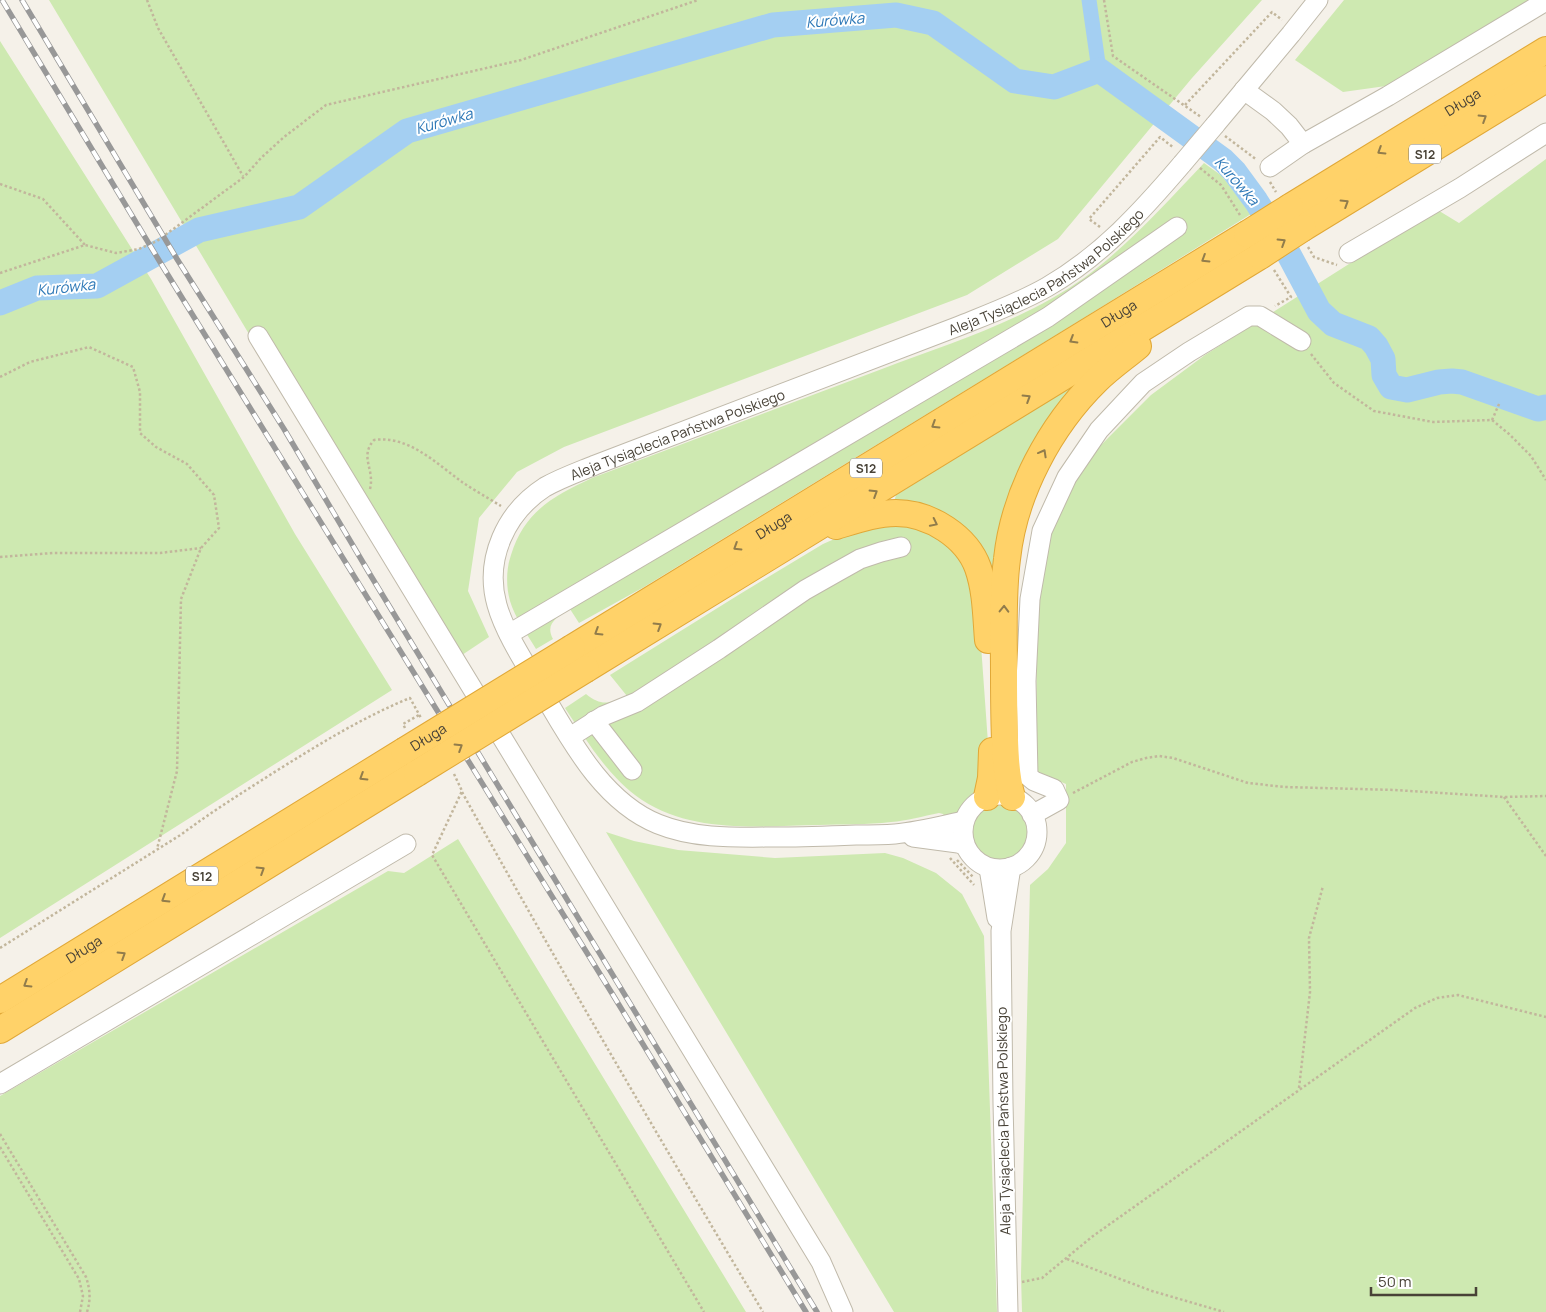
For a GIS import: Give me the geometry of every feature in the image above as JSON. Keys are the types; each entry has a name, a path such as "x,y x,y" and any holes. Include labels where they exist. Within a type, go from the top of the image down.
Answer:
{"highway":[{"name":"Długa","path":"1294,217 1546,50"},
{"name":"S12","path":"802,537 1190,298 1253,245 1294,217 1546,79"},
{"name":"Długa","path":"0,1000 572,648 1253,245"},
{"path":"999,797 1007,776 1004,606 1007,560 1010,540 1023,494 1043,452 1060,424 1079,399 1098,379 1139,346 1190,298"},
{"path":"802,537 862,518 903,513 928,520 948,531 958,538 972,555 981,578 986,602 992,733 992,778 999,797"},
{"name":"Długa","path":"0,1030 802,537"}],"street":[{"name":"Aleja Tysiąclecia Państwa Polskiego","path":"965,845 895,834 744,837 704,835 666,827 640,814 612,793 592,771 509,634 497,606 494,589 493,572 500,541 508,524 528,500 559,480 586,468 950,330 1025,298 1068,273 1112,240 1145,207 1318,0"},
{"path":"1268,172 1303,144 1546,2"},
{"path":"1244,90 1290,126 1303,144"},
{"path":"1345,259 1546,133"},
{"path":"509,634 1048,317 1177,227"},
{"path":"1032,815 1059,800 1054,790 1034,781 1028,776 1026,681 1030,599 1042,531 1067,476 1099,430 1143,383 1250,316 1260,316 1301,341"},
{"path":"258,336 822,1262 843,1312"},
{"path":"570,737 603,716 637,702 805,590 860,559 901,547"},
{"path":"594,722 632,770"},
{"path":"999,797 1027,807 1032,815 1036,823 1036,842 1032,850 1020,863 1000,869 989,868 979,863 970,855 962,833 964,821 973,806 999,797"},
{"name":"Aleja Tysiąclecia Państwa Polskiego","path":"895,834 964,821"},
{"path":"0,1084 406,844"},
{"name":"Aleja Tysiąclecia Państwa Polskiego","path":"1008,1312 1000,931 1011,867"},
{"name":"Aleja Tysiąclecia Państwa Polskiego","path":"989,868 1000,931"}],"path":[{"path":"147,0 158,28 244,177"},
{"path":"0,273 85,245 116,253 139,249 157,241 210,200 244,177 284,137 326,105 521,60 698,0"},
{"path":"1104,0 1113,56 1185,105 1272,12 1284,21"},
{"path":"1103,230 1089,219 1160,137"},
{"path":"1268,172 1314,257 1345,259"},
{"path":"0,184 43,198 85,245"},
{"path":"1301,341 1334,383 1374,411 1433,422 1492,420 1531,456 1546,480"},
{"path":"0,377 30,362 89,347 133,367 140,392 140,433 156,446 187,464 214,495 219,528 201,548 181,599 177,771 156,850"},
{"path":"1492,420 1500,402"},
{"path":"356,498 370,489 372,480 367,456 368,447 374,440 384,438 405,443 515,514"},
{"path":"0,557 53,553 160,553 201,548"},
{"path":"0,948 340,732 410,698 424,723"},
{"path":"403,724 419,714"},
{"path":"1059,800 1132,762 1159,756 1173,758 1248,783 1285,787 1395,790 1504,797 1546,796"},
{"path":"453,771 462,791 549,949 763,1312"},
{"path":"462,791 432,855 704,1312"},
{"path":"1504,797 1546,856"},
{"path":"1299,1088 1310,992 1309,938 1323,886"},
{"path":"1006,1286 1042,1278 1093,1236 1299,1088 1415,1008 1437,998 1458,995 1546,1017"},
{"path":"0,1134 86,1277 90,1296 87,1312"},
{"path":"0,1147 79,1279 83,1296 80,1312"},
{"path":"1066,1259 1152,1291 1224,1312"}],"green space":[{"path":"49,0 1262,0 1192,78 1058,239 967,295 564,447 517,472 479,518 468,591 489,637 447,665"},
{"path":"1344,0 1532,0 1386,86 1343,92 1295,60"},
{"path":"0,41 151,279 295,534 392,690 0,938"},
{"path":"1546,159 1546,1312 1022,1312 1021,1276 1030,885 1048,869 1066,843 1066,784 1037,772 1036,600 1051,527 1075,472 1151,395 1205,355 1436,209 1459,223"},
{"path":"1204,163 1222,176 1251,214 644,587 579,623 570,609 557,617 552,624 550,629 553,639 536,649 512,607 508,590 507,572 509,560 524,527 542,507 592,478 986,330 1036,307 1061,293 1101,265 1147,223"},
{"path":"1089,376 990,578 894,502 896,495"},
{"path":"911,524 955,547 978,603 988,743 978,797 960,815 946,818 943,814 939,813 903,821 873,824 774,826 728,826 683,818 662,811 642,800 619,781 599,758 565,708 586,694 602,702 627,696 610,675 823,544 857,529"},
{"path":"1000,802 1017,807 1025,815 1030,832 1025,849 1017,857 1000,862 983,857 975,849 970,832 975,815 983,807"},
{"path":"606,832 634,841 678,850 775,858 885,853 903,858 936,873 962,894 984,936 997,1312 894,1312"},
{"path":"458,839 746,1312 0,1312 0,1096 388,871 404,873"}],"waterway":[{"path":"1089,0 1099,70"},
{"name":"Kurówka","path":"0,303 37,288 97,286 199,230 299,207 407,131 773,25 896,15 933,23 1015,81 1054,87 1099,70 1223,160 1234,171 1256,201 1286,249 1319,311 1333,324 1369,338 1383,359 1384,375 1391,387 1407,390 1439,382 1462,382 1538,409 1546,407"}],"railway":[{"path":"2,0 163,267 613,995 806,1312"},
{"path":"22,0 177,259 284,429 817,1312"}]}
